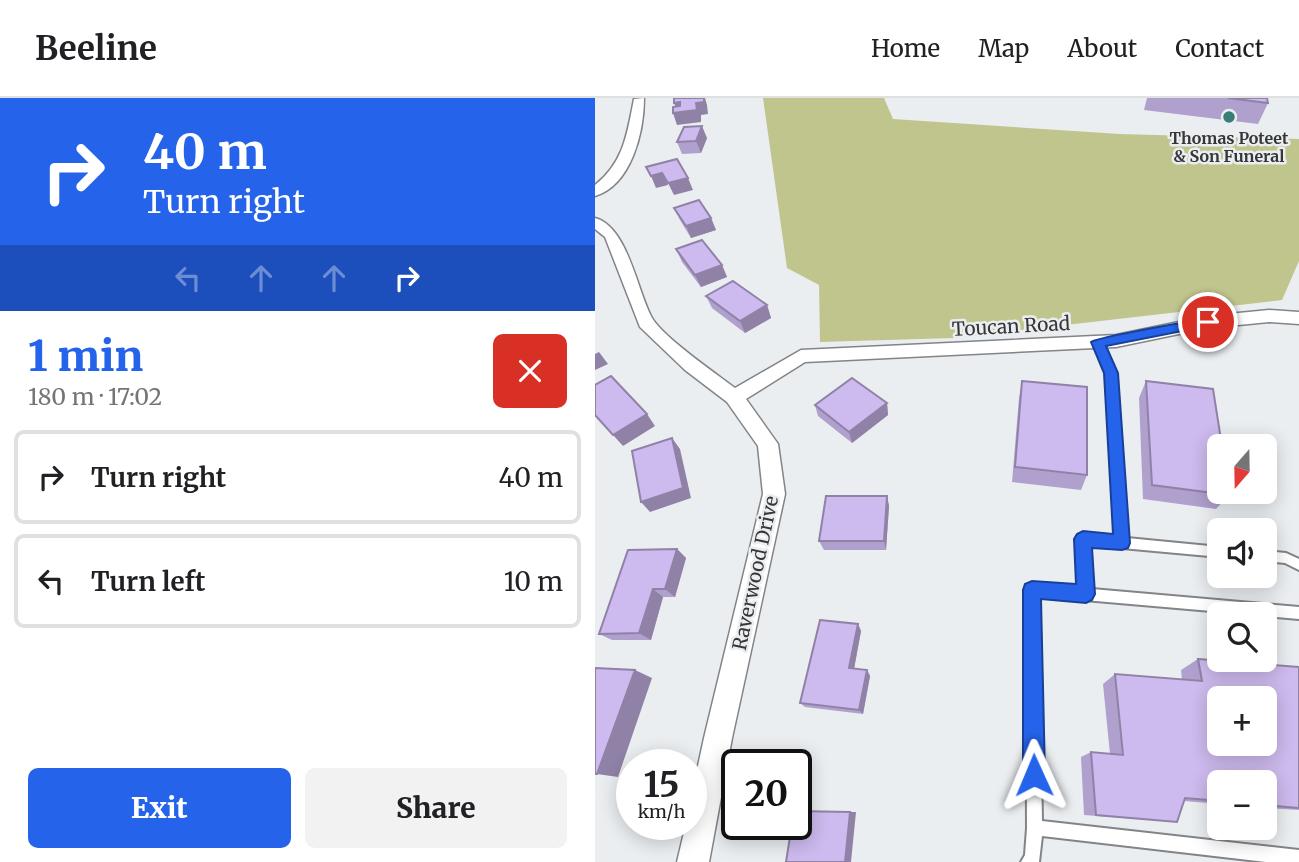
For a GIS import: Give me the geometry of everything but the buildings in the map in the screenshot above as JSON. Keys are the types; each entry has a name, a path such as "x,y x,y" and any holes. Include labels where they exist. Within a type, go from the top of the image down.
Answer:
{"street":[{"path":"595,192 614,179 629,157 639,99"},
{"name":"Raverwood Drive","path":"595,222 611,235 646,323 691,365 734,397 768,444 774,494 718,738 694,862"},
{"name":"Toucan Road","path":"734,397 801,356 1116,341 1208,322 1269,316 1299,318"}],"lane":[{"path":"1097,342 1111,373 1122,543"},
{"path":"1086,594 1083,539 1207,551"},
{"path":"1277,557 1286,558 1299,565"},
{"path":"1028,862 1033,858 1035,828 1032,590 1299,613"},
{"path":"1035,828 1299,858"}],"green space":[{"path":"763,98 884,98 893,119 1120,134 1299,139 1299,261 1282,300 954,338 820,342 819,285 787,268"}],"place":[{"name":"Thomas Poteet & Son Funeral","path":"1229,117"}],"route":[{"path":"1034,775 1032,590 1086,594 1083,539 1122,543 1111,373 1097,342 1116,341 1208,322"}]}
